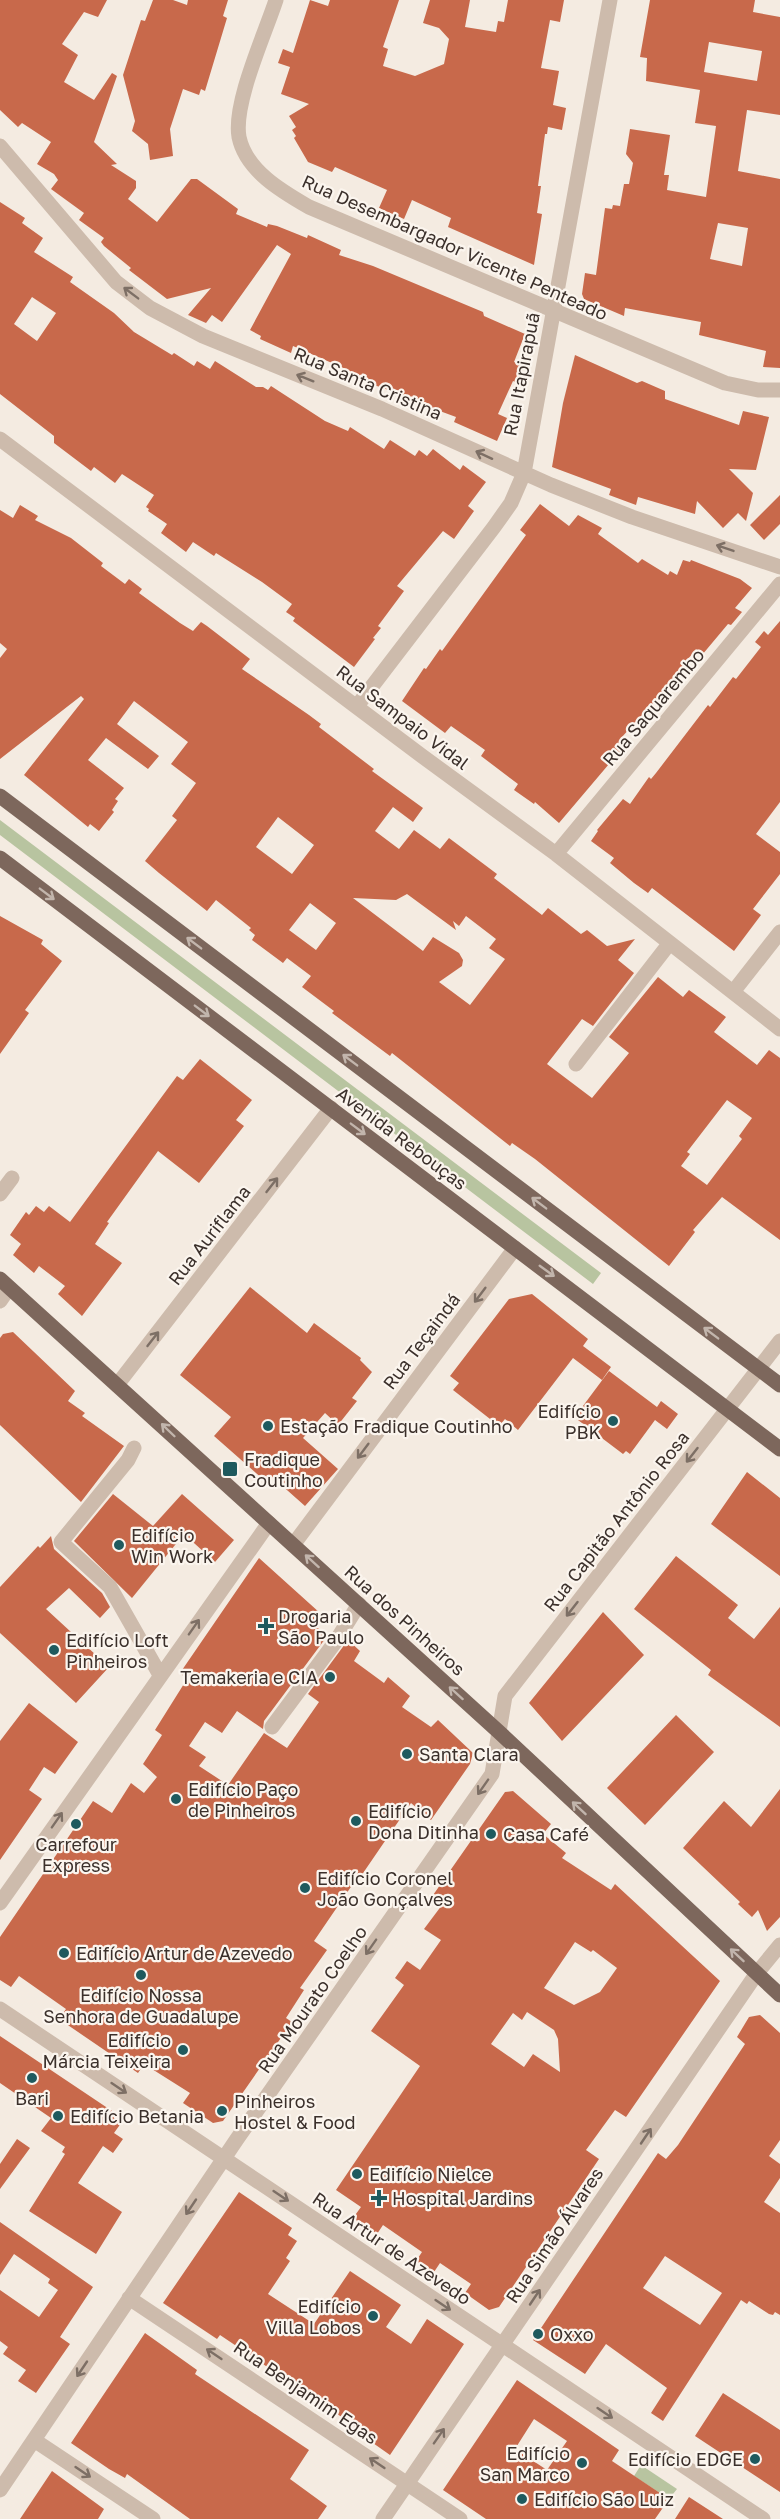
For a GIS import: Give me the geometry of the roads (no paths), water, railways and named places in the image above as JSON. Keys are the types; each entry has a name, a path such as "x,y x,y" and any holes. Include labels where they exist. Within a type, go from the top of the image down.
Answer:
{"main road":[{"name":"Avenida Rebouças","path":"0,796 780,1385"},
{"name":"Avenida Rebouças","path":"0,858 780,1449"},
{"name":"Rua dos Pinheiros","path":"5,1283 499,1732 780,1995"}],"street":[{"name":"Rua Desembargador Vicente Penteado","path":"276,0 238,117 240,139 250,160 284,192 309,207 554,313 725,383 758,390 780,390"},
{"name":"Rua Itapirapuã","path":"357,706 494,528 511,503 524,473 610,0"},
{"name":"Rua Santa Cristina","path":"0,146 116,282 150,308 203,336 382,409 524,473 632,517 780,567"},
{"name":"Rua Sampaio Vidal","path":"0,439 556,854 780,1029"},
{"name":"Rua Saquarembo","path":"556,854 780,584"},
{"path":"734,992 780,932"},
{"path":"576,1064 669,944"},
{"name":"Rua Auriflama","path":"117,1385 331,1108"},
{"path":"0,1194 12,1178"},
{"name":"Rua Teçaindá","path":"293,1545 515,1248"},
{"path":"0,1301 5,1283"},
{"name":"Rua Capitão Antônio Rosa","path":"499,1732 505,1696 780,1341"},
{"path":"135,1448 128,1460 61,1542 110,1587 160,1674"},
{"path":"0,1903 269,1523"},
{"path":"272,1727 336,1641 359,1604"},
{"name":"Rua Mourato Coelho","path":"0,2490 224,2159 492,1773 499,1732"},
{"name":"Rua Simão Álvares","path":"383,2519 757,1973 780,1945"},
{"name":"Rua Artur de Azevedo","path":"0,2009 763,2519"},
{"name":"Rua Benjamim Egas","path":"129,2298 460,2519"},
{"path":"34,2440 153,2519"}],"place":[{"name":"Edifício PBK","path":"613,1421"},
{"name":"Estação Fradique Coutinho","path":"268,1426"},
{"name":"Fradique Coutinho","path":"230,1469"},
{"name":"Edifício Win Work","path":"119,1545"},
{"name":"Drogaria São Paulo","path":"266,1626"},
{"name":"Edifício Loft Pinheiros","path":"54,1650"},
{"name":"Temakeria e CIA","path":"330,1677"},
{"name":"Santa Clara","path":"407,1754"},
{"name":"Edifício Paço de Pinheiros","path":"176,1799"},
{"name":"Edifício Dona Ditinha","path":"356,1821"},
{"name":"Carrefour Express","path":"76,1824"},
{"name":"Casa Café","path":"491,1834"},
{"name":"Edifício Coronel João Gonçalves","path":"305,1888"},
{"name":"Edifício Artur de Azevedo","path":"64,1953"},
{"name":"Edifício Nossa Senhora de Guadalupe","path":"141,1975"},
{"name":"Edifício Márcia Teixeira","path":"183,2050"},
{"name":"Bari","path":"32,2078"},
{"name":"Pinheiros Hostel & Food","path":"222,2111"},
{"name":"Edifício Betania","path":"58,2116"},
{"name":"Edifício Nielce","path":"357,2174"},
{"name":"Hospital Jardins","path":"379,2198"},
{"name":"Edifício Villa Lobos","path":"373,2316"},
{"name":"Oxxo","path":"538,2334"},
{"name":"Edifício EDGE","path":"755,2459"},
{"name":"Edifício San Marco","path":"582,2463"},
{"name":"Edifício São Luiz","path":"522,2499"}]}
